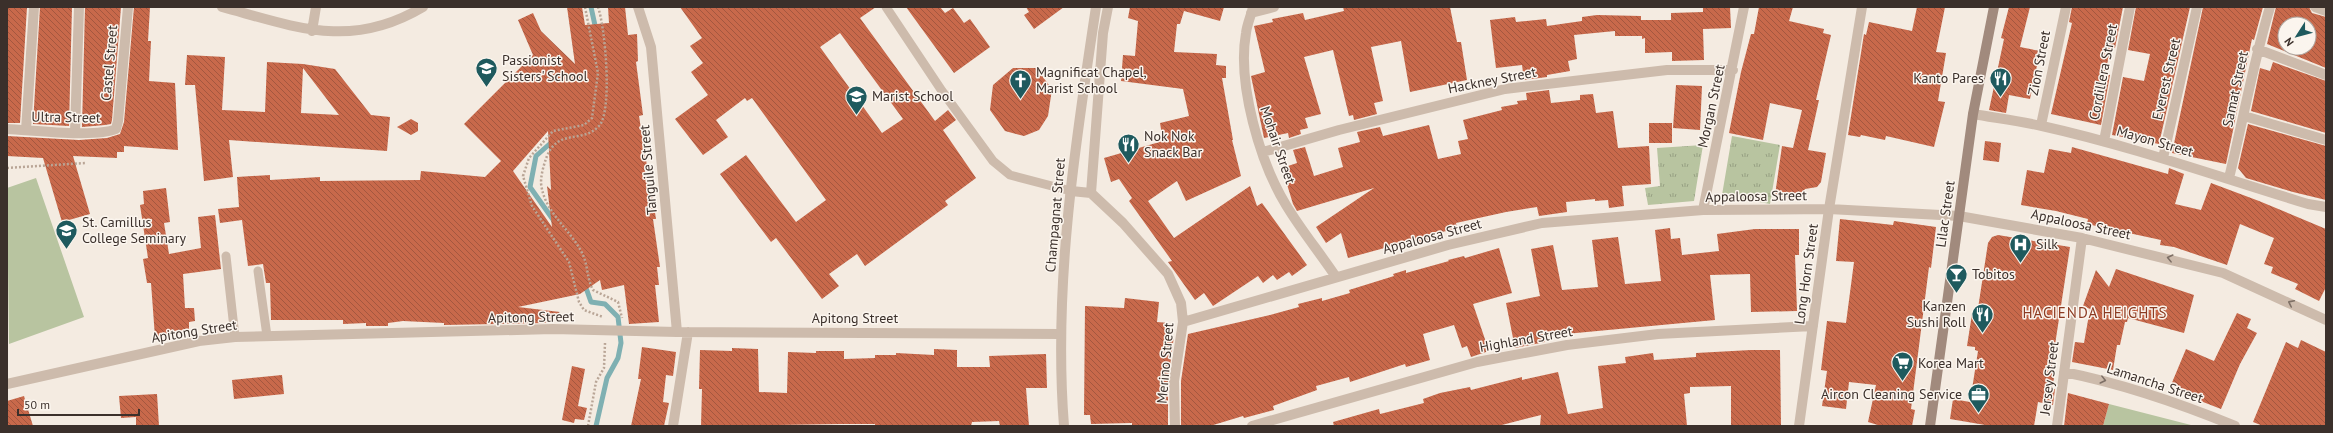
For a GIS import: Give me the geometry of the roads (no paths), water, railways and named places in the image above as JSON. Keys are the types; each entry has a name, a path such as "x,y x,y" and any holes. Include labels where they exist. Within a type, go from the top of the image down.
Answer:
{"main road":[{"name":"Lilac Street","path":"1930,426 1973,114 1994,7"}],"street":[{"path":"26,130 34,7"},
{"path":"75,132 79,7"},
{"name":"Castel Street","path":"118,121 128,7"},
{"path":"222,7 312,31 355,32 400,20 423,7"},
{"path":"312,31 316,7"},
{"name":"Tanguile Street","path":"638,7 651,47 677,332"},
{"name":"Champagnat Street","path":"1064,426 1060,334 1078,123 1096,7"},
{"path":"1071,191 1091,193 1103,33 1108,7"},
{"path":"1252,10 1274,7"},
{"name":"Morgan Street","path":"1703,210 1733,70 1744,7"},
{"name":"Long Horn Street","path":"1799,426 1829,209 1862,7"},
{"name":"Zion Street","path":"2041,125 2066,7"},
{"name":"Cordillera Street","path":"2104,141 2130,7"},
{"name":"Everest Street","path":"2163,158 2197,7"},
{"name":"Samat Street","path":"2228,178 2244,116 2257,49 2270,7"},
{"path":"2315,7 2326,11"},
{"name":"Mohair Street","path":"1252,10 1246,34 1246,83 1251,111 1263,152 1286,205 1336,277"},
{"path":"2257,49 2326,75"},
{"name":"Hackney Street","path":"1263,152 1338,130 1505,89 1667,70 1733,70"},
{"name":"Mayon Street","path":"1973,114 2041,125 2104,141 2228,178 2308,204 2326,207"},
{"path":"2244,116 2326,140"},
{"name":"Ultra Street","path":"7,128 75,132 110,132 116,129 118,121"},
{"name":"Merino Street","path":"1091,193 1144,246 1168,274 1181,303 1183,322 1174,381 1175,426"},
{"name":"Appaloosa Street","path":"1183,322 1448,246 1542,223 1703,210 1829,209 1959,216 2082,238 2223,273 2326,320"},
{"name":"Jersey Street","path":"2057,426 2082,238"},
{"name":"Highland Street","path":"1252,426 1477,362 1567,346 1658,334 1813,326"},
{"name":"Apitong Street","path":"7,384 199,341 235,337 552,329 677,332 1060,334"},
{"path":"673,426 688,332"},
{"name":"Lamancha Street","path":"2064,372 2101,379 2164,398 2235,426"}],"lane":[{"path":"886,7 942,91 993,161 1010,175 1071,191"},
{"path":"226,256 235,337"},
{"path":"258,271 267,336"}],"waterway":[{"path":"591,7 596,30"},
{"path":"553,141 536,156 530,187 554,221"},
{"path":"585,285 591,302 605,304 618,317 621,343 618,358 607,378 596,426"}],"place":[{"name":"Passionist Sisters' School","path":"487,88"},
{"name":"Kanto Pares","path":"2000,98"},
{"name":"Magnificat Chapel, Marist School","path":"1021,100"},
{"name":"Marist School","path":"857,116"},
{"name":"Nok Nok Snack Bar","path":"1129,164"},
{"name":"St. Camillus College Seminary","path":"66,250"},
{"name":"Silk","path":"2020,264"},
{"name":"Tobitos","path":"1957,294"},
{"name":"Kanzen Sushi Roll","path":"1982,334"},
{"name":"Korea Mart","path":"1902,382"},
{"name":"Aircon Cleaning Service","path":"1978,414"}],"district":[{"name":"HACIENDA HEIGHTS","path":"2095,313"}]}
